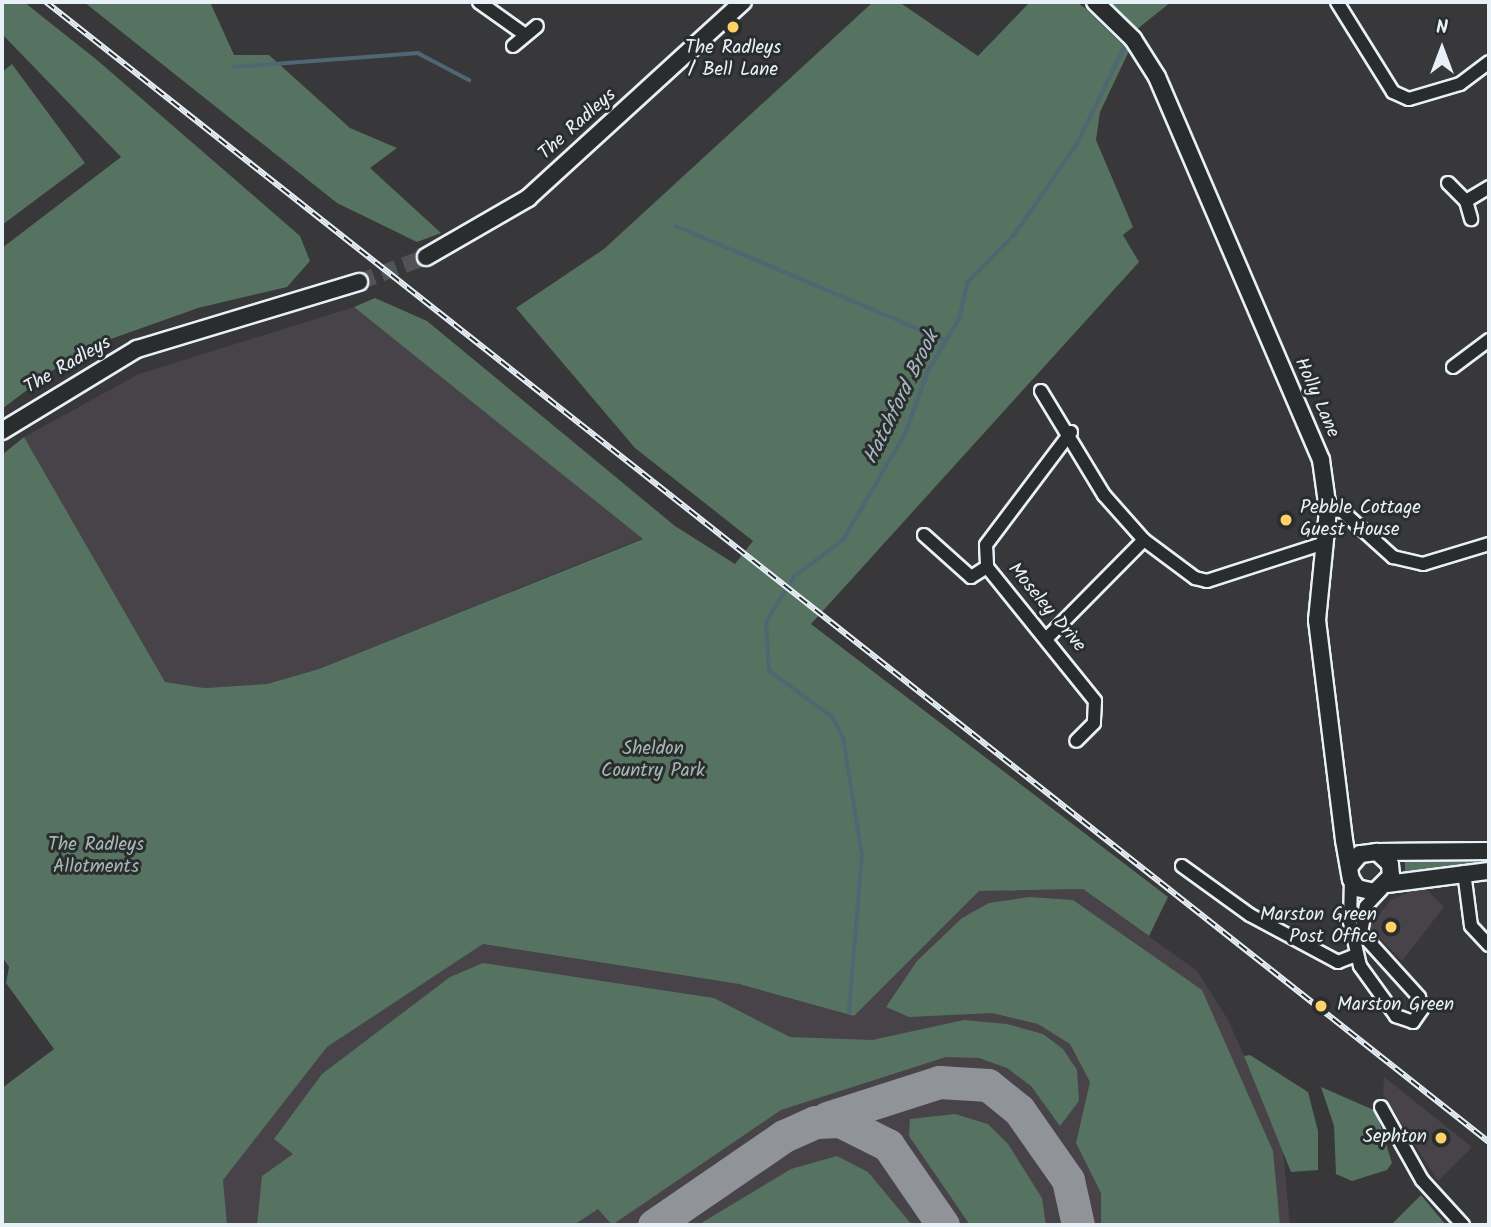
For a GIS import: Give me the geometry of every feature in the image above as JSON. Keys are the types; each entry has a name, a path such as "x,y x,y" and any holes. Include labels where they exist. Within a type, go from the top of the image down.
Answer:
{"street":[{"path":"479,2 524,34"},
{"name":"The Radleys","path":"426,257 528,198 743,2"},
{"name":"Holly Lane","path":"1095,2 1127,33 1157,76 1321,460 1328,510 1317,620 1351,872"},
{"path":"1337,2 1393,92 1423,99 1489,62"},
{"path":"513,46 524,34 537,26"},
{"path":"1448,183 1466,201 1471,219"},
{"path":"1466,201 1489,187"},
{"name":"The Radleys","path":"2,431 138,349 359,282"},
{"path":"1454,366 1489,341"},
{"path":"1041,391 1071,432 1104,495 1144,540 1208,581 1325,543"},
{"name":"Moseley Drive","path":"1071,432 989,532 987,567 1048,637 1095,701 1094,723 1076,741"},
{"path":"1328,510 1342,511 1365,536 1393,557 1423,564 1489,544"},
{"path":"924,535 971,578 987,567"},
{"path":"1048,637 1144,540"},
{"name":"Holly Lane","path":"1341,802 1350,828 1374,852 1390,863 1385,887"},
{"path":"1351,872 1374,852 1489,851"},
{"path":"1182,866 1250,915 1338,962 1356,955"},
{"path":"1351,872 1363,891 1464,872 1489,871"},
{"path":"1351,872 1356,955 1382,1000 1404,1023 1413,1023 1422,1009 1419,997 1361,933 1366,906 1385,887"},
{"path":"1464,872 1471,926 1489,945"},
{"path":"1381,1107 1422,1180 1463,1225"}],"shaded area":[{"path":"354,307 643,538 319,669 267,684 206,688 165,682 24,437 139,374"},
{"path":"1423,886 1444,907 1402,961 1369,927 1391,900"},
{"path":"1083,889 1197,971 1228,1020 1282,1140 1290,1225 227,1225 222,1180 327,1047 483,944 739,984 854,1016 979,891"},
{"path":"1384,1077 1472,1147 1438,1181 1383,1094"}],"green space":[{"path":"2,2 24,2 97,60 300,236 310,261 287,287 198,308 80,350 2,409 2,248 121,157 2,34"},
{"path":"84,2 210,2 234,55 269,55 350,128 397,148 370,168 441,233 417,242 337,203"},
{"name":"Sheldon Country Park","path":"873,2 899,2 978,56 1030,2 1076,2 1129,51 1100,112 1096,140 1133,227 1123,235 1139,262 811,624 1168,897 1149,936 1083,889 979,891 854,1016 739,984 483,944 327,1047 223,1180 227,1225 2,1225 2,1088 54,1049 6,983 9,967 2,957 2,455 24,437 165,682 205,688 267,684 319,669 643,539 354,307 375,298 427,321 675,526 735,564 753,541 635,448 516,308 604,249"},
{"path":"1107,2 1171,2 1136,30"},
{"path":"12,64 85,163 2,225 2,72"},
{"path":"1489,857 1489,866 1405,871 1405,858"},
{"path":"1029,897 1073,900 1202,990 1273,1151 1280,1225 1101,1225 1101,1193 1076,1143 1090,1082 1070,1044 1038,1024 992,1013 909,1017 886,1007 917,961 962,918 989,903"},
{"path":"483,963 714,998 790,1037 872,1040 964,1020 1007,1024 1043,1034 1063,1049 1077,1070 1079,1101 1060,1126 1031,1086 1007,1068 979,1058 946,1057 781,1110 612,1225 598,1209 574,1225 257,1225 262,1176 293,1154 274,1139 322,1074 450,977"},
{"path":"1250,1055 1308,1092 1318,1131 1318,1170 1291,1172 1244,1056"},
{"path":"1321,1087 1376,1111 1392,1163 1387,1170 1352,1181 1336,1174 1334,1126"},
{"path":"955,1114 988,1124 1008,1144 1042,1198 1046,1225 970,1225 909,1136 910,1119"},
{"path":"837,1156 868,1172 912,1225 698,1225 791,1169"},
{"path":"1421,1195 1446,1225 1391,1225"}],"waterway":[{"name":"Hatchford Brook","path":"849,1012 862,855 843,738 833,718 769,671 766,622 794,577 843,540 905,434 928,371 959,319 967,283 1014,235 1077,144 1128,40"},
{"path":"233,67 418,53 469,80"},
{"path":"676,226 945,340"}],"taxiway":[{"path":"827,1118 939,1082 988,1085 1019,1110 1068,1180 1078,1225"},
{"path":"654,1225 784,1136 815,1122 840,1121 888,1145 943,1225"}],"tunnel":[{"path":"359,282 426,257"}],"railway":[{"path":"46,2 1489,1142"}],"place":[{"name":"The Radleys / Bell Lane","path":"733,27"},
{"name":"Pebble Cottage Guest House","path":"1286,520"},
{"name":"Marston Green Post Office","path":"1391,927"},
{"name":"Marston Green","path":"1321,1006"},
{"name":"Sephton","path":"1441,1138"}],"park label":[{"name":"The Radleys Allotments","path":"96,857"}]}
